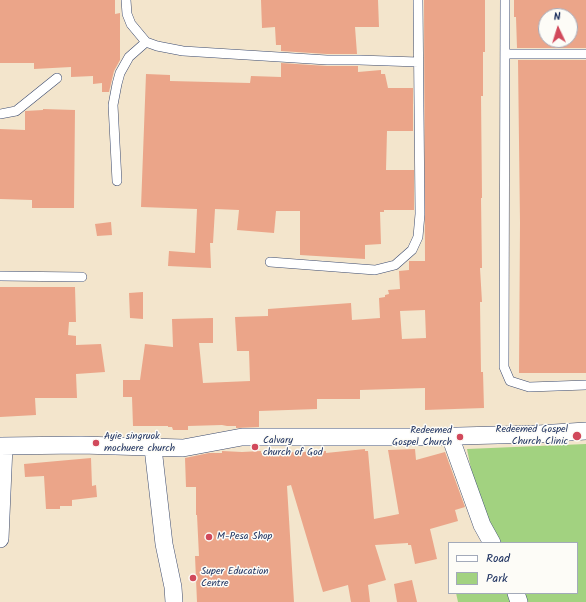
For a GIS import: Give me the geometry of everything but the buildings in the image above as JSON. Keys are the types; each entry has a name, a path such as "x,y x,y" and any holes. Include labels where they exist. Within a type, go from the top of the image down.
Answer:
{"street":[{"path":"0,539 2,446 81,444 183,448 242,437 450,436 538,434 586,431"},
{"path":"450,436 482,525 491,542"},
{"path":"153,448 164,544 173,587 174,602"}],"lane":[{"path":"126,0 127,14 131,24 146,42 157,46 183,51 327,60 418,62"},
{"path":"270,262 375,270 394,265 412,250 418,237 420,214 418,0"},
{"path":"505,0 504,367 510,381 528,387 586,385"},
{"path":"117,181 113,105 120,72 129,57 146,42"},
{"path":"505,54 586,54"},
{"path":"0,114 16,111 57,78"},
{"path":"0,276 82,277"}],"green space":[{"path":"586,444 586,602 458,602 456,594 578,594 578,542 486,542 467,449"}],"place":[{"name":"Redeemed Gospel Church Clinic","path":"577,436"},
{"name":"Redeemed Gospel Church","path":"460,437"},
{"name":"Ayie singruok mochuere church","path":"96,443"},
{"name":"Calvary church of God","path":"255,447"},
{"name":"M-Pesa Shop","path":"209,537"},
{"name":"Super Education Centre","path":"193,578"}]}
